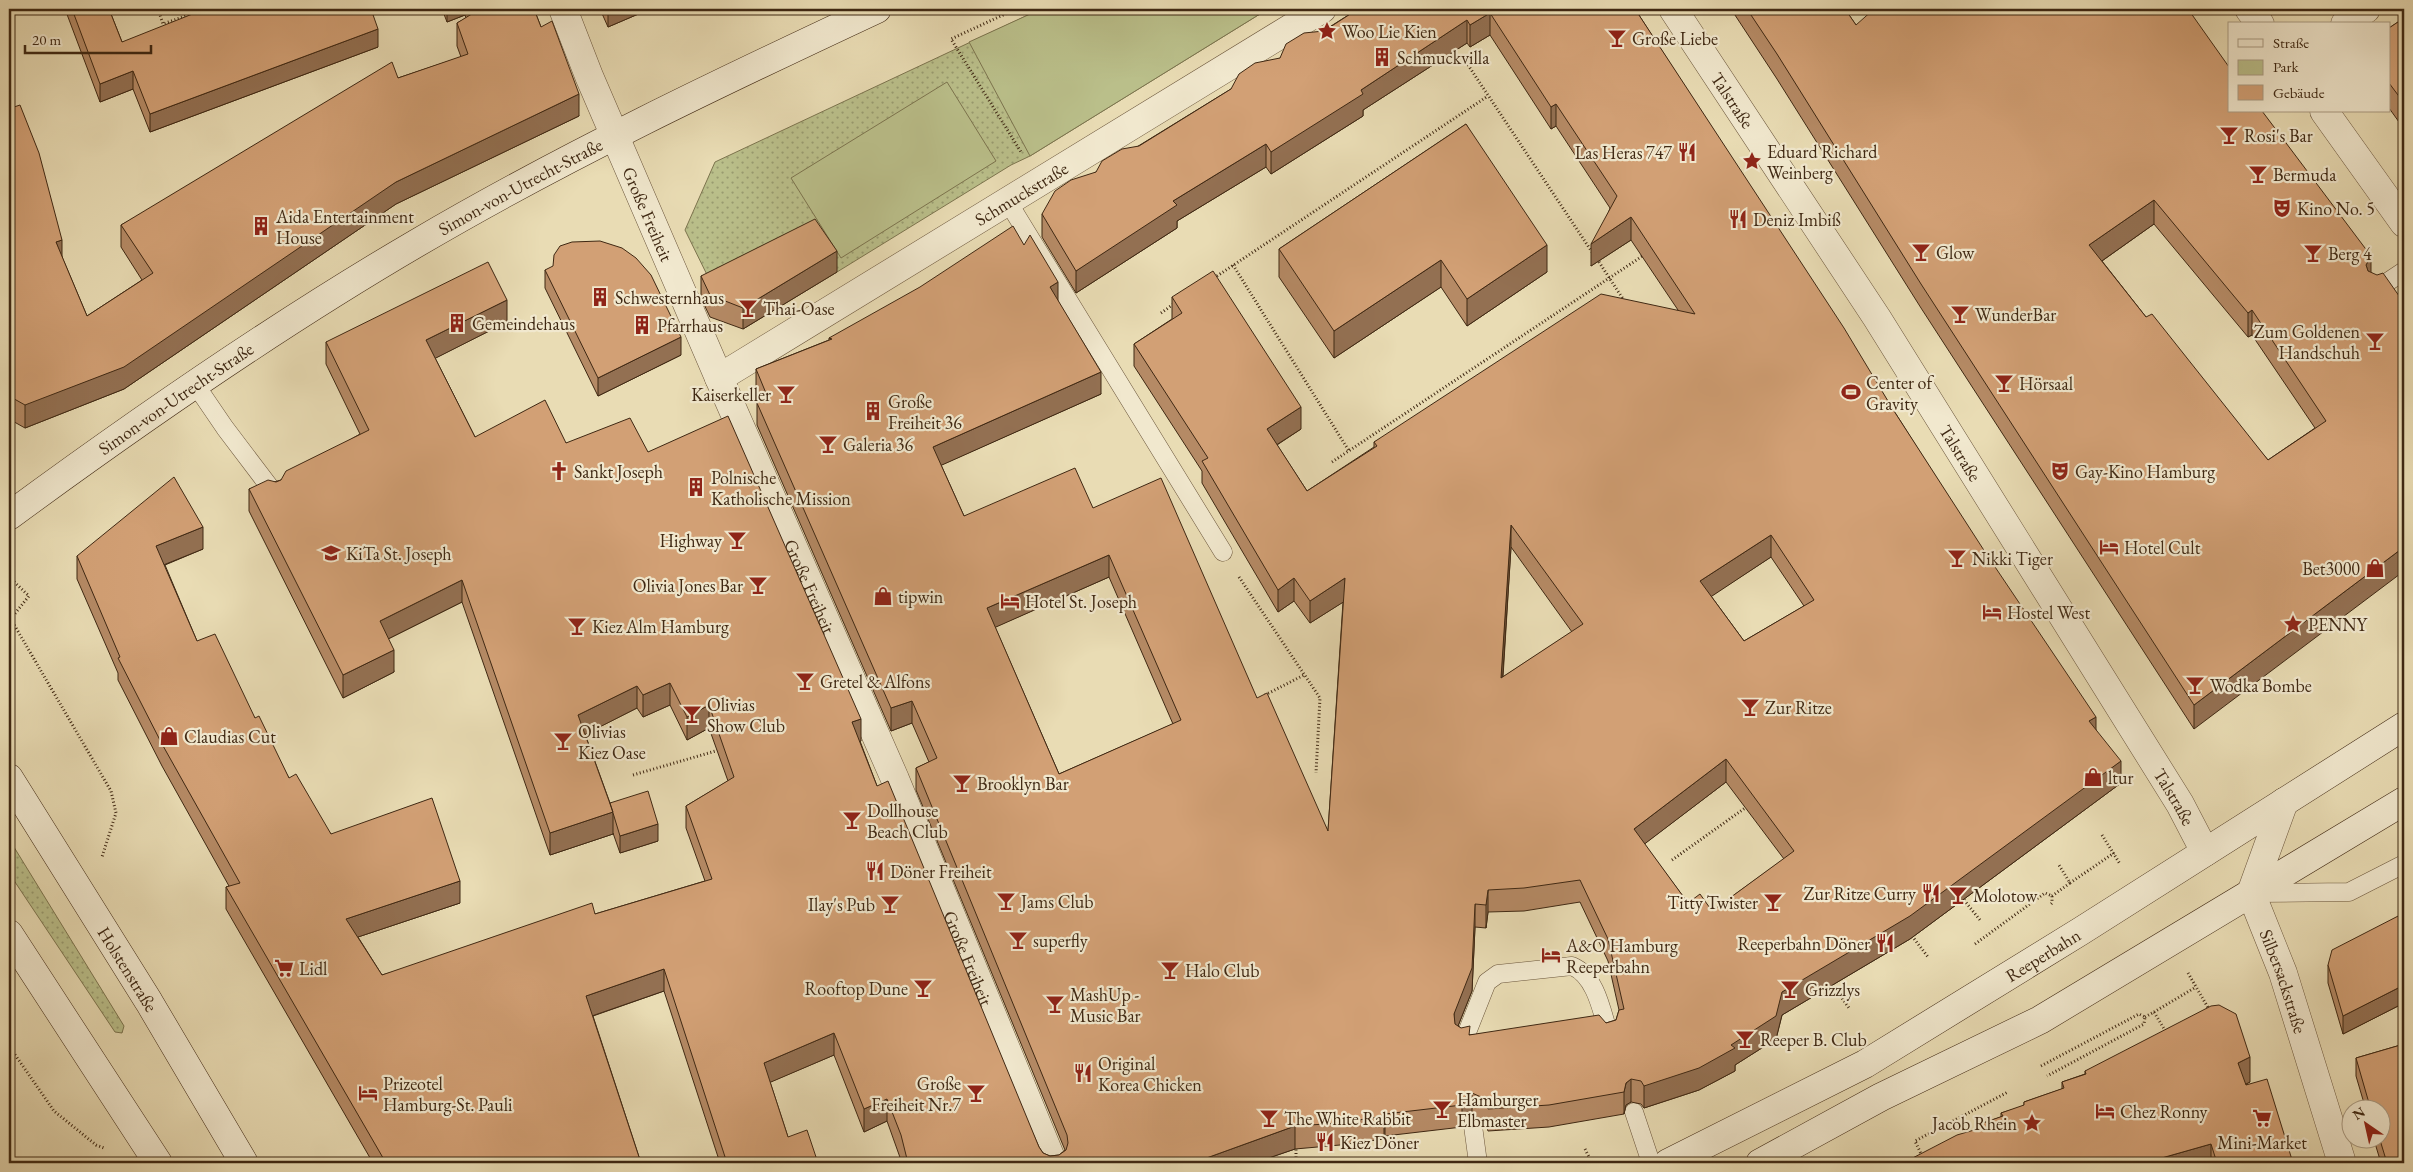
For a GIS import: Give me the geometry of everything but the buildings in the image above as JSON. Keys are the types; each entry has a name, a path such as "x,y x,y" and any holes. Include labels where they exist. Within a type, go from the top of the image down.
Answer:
{"street":[{"name":"Große Freiheit","path":"563,9 589,76 616,134 719,378 895,779 1053,1163"},
{"name":"Simon-von-Utrecht-Straße","path":"9,516 134,424 275,330 417,242 616,134 877,9"},
{"name":"Schmuckstraße","path":"719,378 1322,9"},
{"name":"Talstraße","path":"1673,9 1877,318 2180,804 2205,852"},
{"path":"2249,9 2259,22"},
{"path":"2348,22 2366,9"},
{"path":"2325,112 2404,222"},
{"name":"Reeperbahn","path":"1668,1163 1865,1064 2404,726"},
{"name":"Holstenstraße","path":"9,778 88,903 244,1163"},
{"path":"1760,1163 1882,1097 2040,1020 2404,801"},
{"path":"2251,893 2284,802"},
{"name":"Silbersackstraße","path":"2251,893 2283,973 2342,1163"},
{"path":"9,934 158,1163"}],"lane":[{"path":"1008,202 1223,552"},
{"path":"2377,289 2404,271"},
{"path":"195,384 225,428 275,494"},
{"path":"2251,893 2350,892 2404,864"},
{"path":"1464,1040 1487,982 1498,974 1572,966 1581,970 1596,994 1609,1035"},
{"path":"1634,1112 1651,1163"},
{"path":"1473,1126 1478,1163"}],"path":[{"path":"158,9 163,24 206,9"},
{"path":"1016,9 951,39 1039,183"},
{"path":"1464,59 1630,309"},
{"path":"1209,281 1488,96"},
{"path":"1332,462 1649,252"},
{"path":"1233,265 1349,451"},
{"path":"1161,313 1177,302"},
{"path":"1236,572 1320,698 1316,773"},
{"path":"9,577 29,596 9,618 111,791 116,812 88,903"},
{"path":"1257,699 1304,675"},
{"path":"634,774 726,748"},
{"path":"1672,860 1745,808"},
{"path":"2102,835 2122,866"},
{"path":"2052,896 2114,853"},
{"path":"2059,865 2070,883"},
{"path":"1975,944 2045,893 2052,896"},
{"path":"2052,896 2052,903"},
{"path":"1964,900 1980,920"},
{"path":"1912,936 1928,957"},
{"path":"2183,966 2210,1011"},
{"path":"1832,984 1849,1008"},
{"path":"2145,1017 2196,987"},
{"path":"2154,1012 2167,1034"},
{"path":"2041,1066 2138,1014 2145,1017"},
{"path":"2047,1076 2144,1024 2145,1017"},
{"path":"9,1046 54,1111 96,1145 112,1151"},
{"path":"1925,1161 1915,1141 2008,1092"},
{"path":"1296,1139 1296,1163"},
{"path":"1585,1149 1592,1163"}],"green space":[{"path":"1041,9 1268,9 1030,156 1011,165 837,272 715,291 685,230 715,162"},
{"path":"1041,9 1268,9 1030,156 969,42"},
{"path":"947,82 996,161 841,258 791,178"},
{"path":"9,839 124,1026 122,1033 115,1032 9,873"}],"place":[{"name":"Woo Lie Kien","path":"1327,31"},
{"name":"Große Liebe","path":"1617,38"},
{"name":"Schmuckvilla","path":"1382,57"},
{"name":"Rosi's Bar","path":"2229,135"},
{"name":"Las Heras 747","path":"1687,152"},
{"name":"Eduard Richard Weinberg","path":"1752,161"},
{"name":"Bermuda","path":"2258,174"},
{"name":"Kino No. 5","path":"2282,208"},
{"name":"Deniz Imbiß","path":"1738,219"},
{"name":"Aida Entertainment House","path":"261,226"},
{"name":"Glow","path":"1921,252"},
{"name":"Berg 4","path":"2313,253"},
{"name":"Schwesternhaus","path":"600,297"},
{"name":"Thai-Oase","path":"748,308"},
{"name":"WunderBar","path":"1960,314"},
{"name":"Gemeindehaus","path":"457,323"},
{"name":"Pfarrhaus","path":"642,325"},
{"name":"Zum Goldenen Handschuh","path":"2375,341"},
{"name":"Hörsaal","path":"2004,383"},
{"name":"Center of Gravity","path":"1851,392"},
{"name":"Kaiserkeller","path":"786,394"},
{"name":"Große Freiheit 36","path":"873,411"},
{"name":"Galeria 36","path":"828,444"},
{"name":"Sankt Joseph","path":"559,471"},
{"name":"Gay-Kino Hamburg","path":"2060,471"},
{"name":"Polnische Katholische Mission","path":"696,487"},
{"name":"Highway","path":"737,540"},
{"name":"Hotel Cult","path":"2109,547"},
{"name":"KiTa St. Joseph","path":"331,553"},
{"name":"Nikki Tiger","path":"1957,558"},
{"name":"Bet3000","path":"2375,568"},
{"name":"Olivia Jones Bar","path":"758,585"},
{"name":"tipwin","path":"883,596"},
{"name":"Hotel St. Joseph","path":"1010,601"},
{"name":"Hostel West","path":"1992,612"},
{"name":"PENNY","path":"2293,624"},
{"name":"Kiez Alm Hamburg","path":"577,626"},
{"name":"Gretel & Alfons","path":"805,681"},
{"name":"Wodka Bombe","path":"2195,685"},
{"name":"Zur Ritze","path":"1750,707"},
{"name":"Olivias Show Club","path":"692,714"},
{"name":"Claudias Cut","path":"169,736"},
{"name":"Olivias Kiez Oase","path":"563,741"},
{"name":"ltur","path":"2093,777"},
{"name":"Brooklyn Bar","path":"962,783"},
{"name":"Dollhouse Beach Club","path":"852,820"},
{"name":"Döner Freiheit","path":"875,871"},
{"name":"Zur Ritze Curry","path":"1931,893"},
{"name":"Molotow","path":"1958,895"},
{"name":"Jams Club","path":"1006,901"},
{"name":"Titty Twister","path":"1773,902"},
{"name":"Ilay's Pub","path":"890,904"},
{"name":"superfly","path":"1018,940"},
{"name":"Reeperbahn Döner","path":"1885,943"},
{"name":"A&O Hamburg Reeperbahn","path":"1551,955"},
{"name":"Lidl","path":"284,968"},
{"name":"Halo Club","path":"1170,970"},
{"name":"Rooftop Dune","path":"923,988"},
{"name":"Grizzlys","path":"1790,989"},
{"name":"MashUp - Music Bar","path":"1055,1004"},
{"name":"Reeper B. Club","path":"1745,1039"},
{"name":"Original Korea Chicken","path":"1083,1073"},
{"name":"Prizeotel Hamburg-St. Pauli","path":"368,1093"},
{"name":"Große Freiheit Nr.7","path":"976,1093"},
{"name":"Hamburger Elbmaster","path":"1442,1109"},
{"name":"Chez Ronny","path":"2105,1111"},
{"name":"The White Rabbit","path":"1269,1118"},
{"name":"Mini-Market","path":"2262,1118"},
{"name":"Jacob Rhein","path":"2032,1123"},
{"name":"Kiez Döner","path":"1325,1142"}]}
